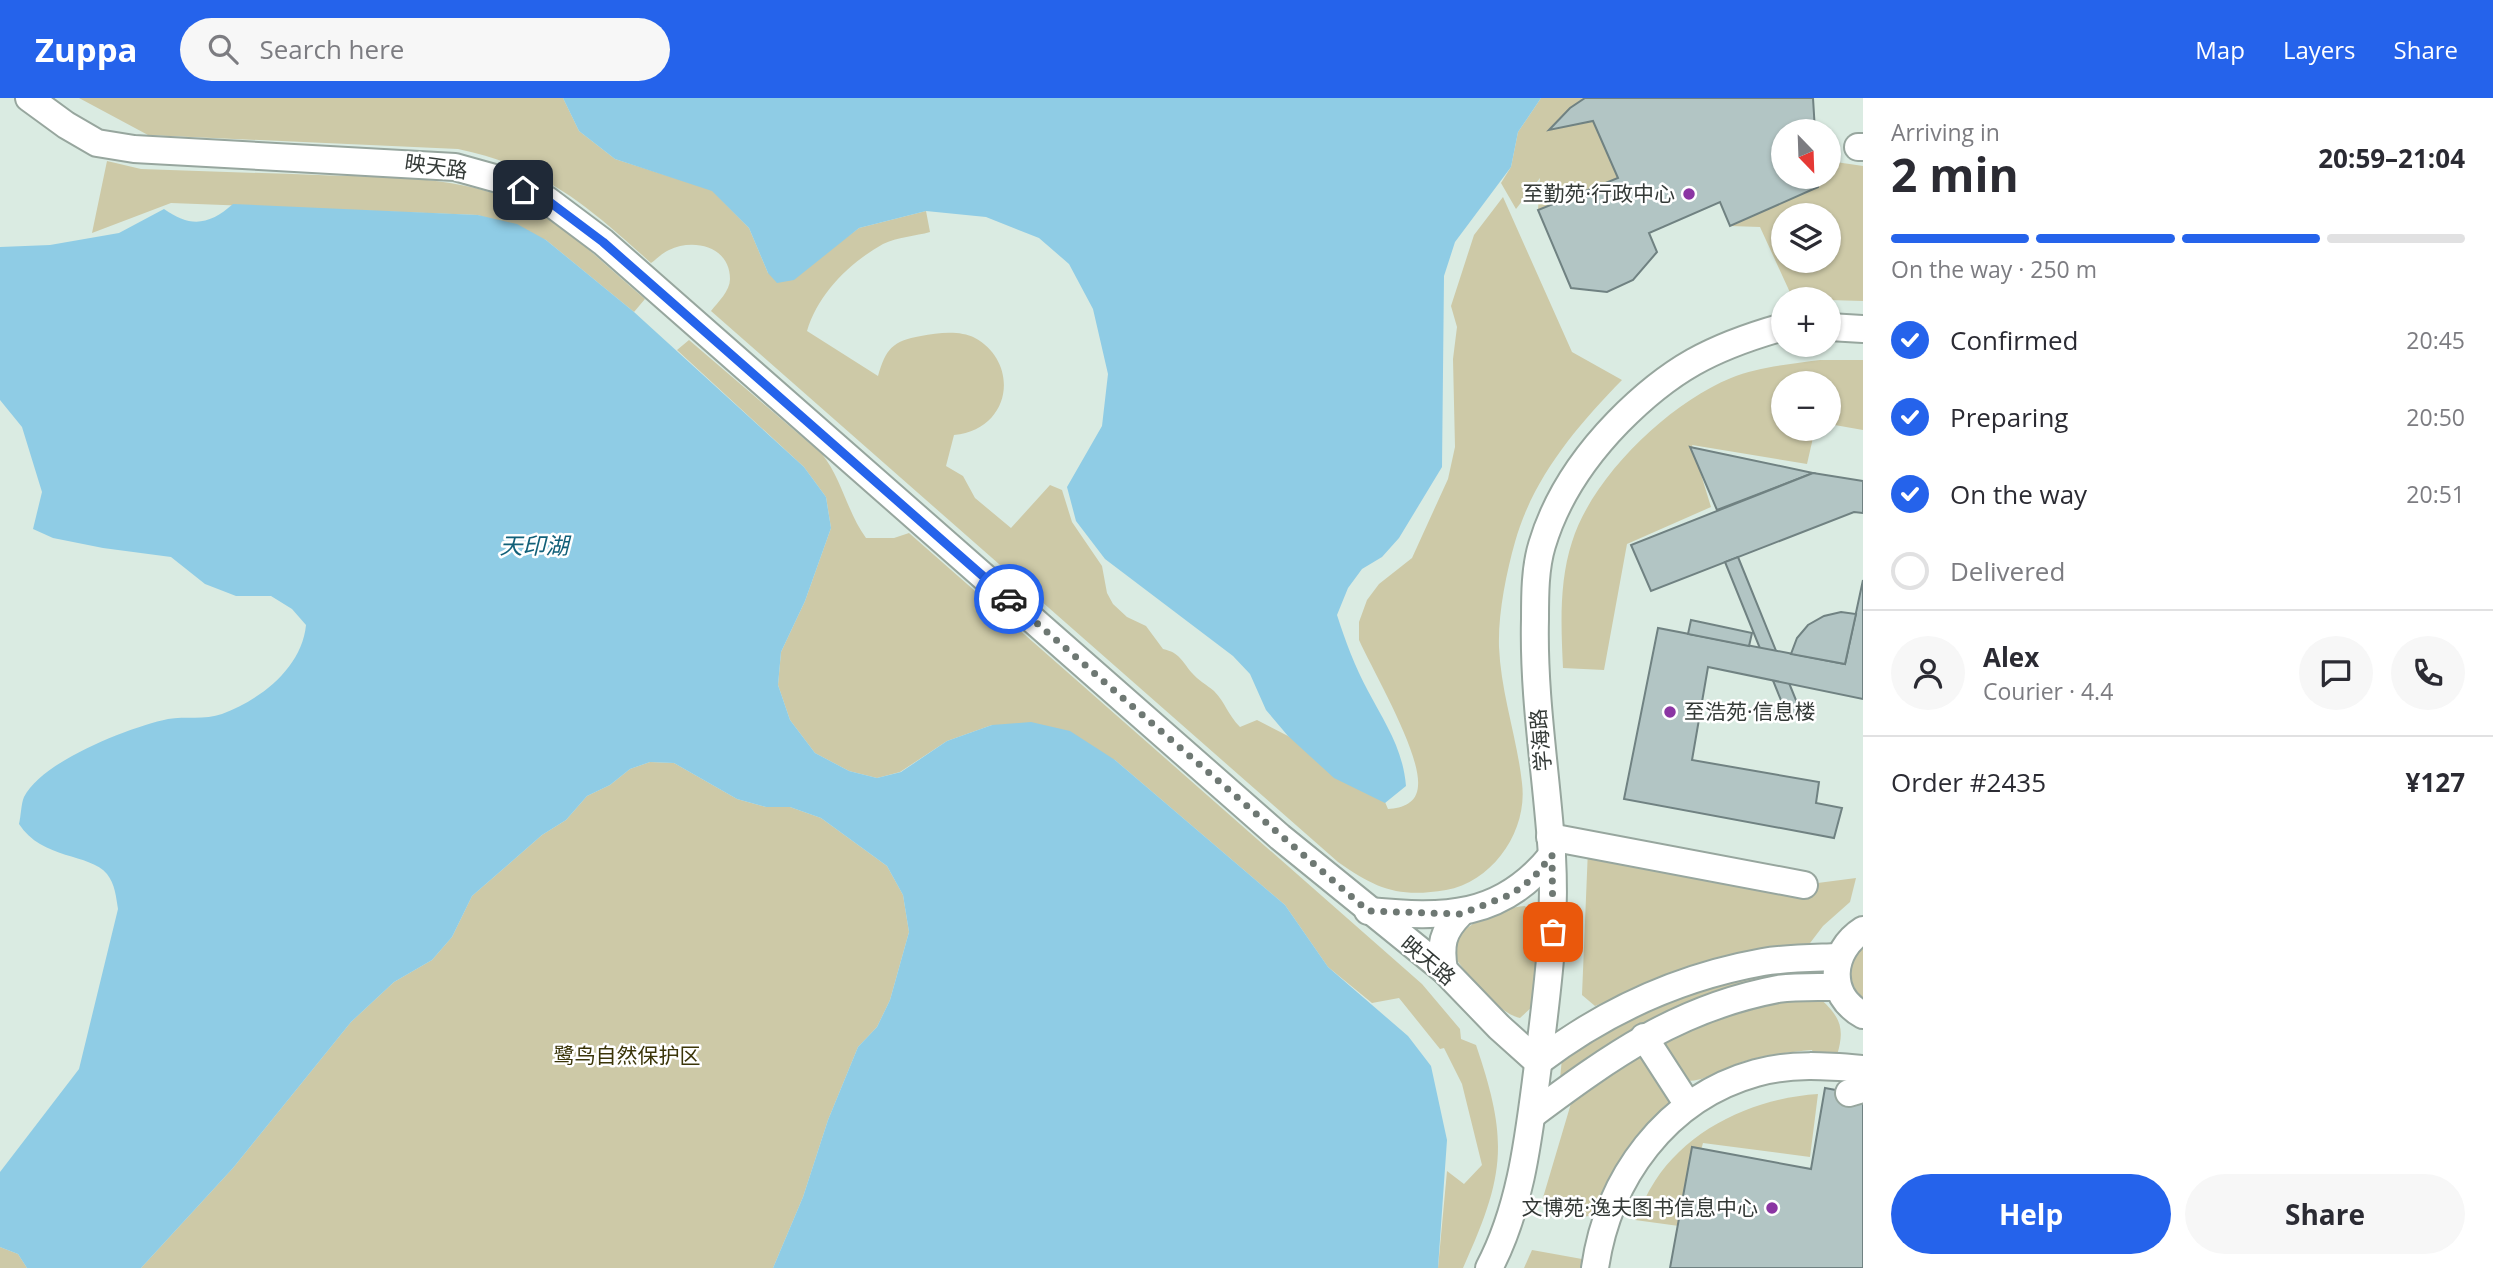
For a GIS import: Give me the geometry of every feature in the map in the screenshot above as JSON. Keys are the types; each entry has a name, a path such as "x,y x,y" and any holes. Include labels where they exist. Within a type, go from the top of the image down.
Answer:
{"street":[{"name":"映天路","path":"29,98 97,143 177,154 402,162 455,167 498,179 547,200 573,217 1368,911 1444,970 1499,1027 1538,1062"},
{"path":"1841,328 1863,329"},
{"name":"学海路","path":"1489,1268 1508,1220 1525,1158 1552,959 1551,846 1534,656 1535,604 1541,546 1556,509 1575,474 1600,440 1671,376 1720,346 1771,331"},
{"path":"1368,911 1461,914 1512,894 1533,878 1551,846 1804,885"},
{"path":"1444,970 1440,946 1448,927 1461,914"},
{"path":"1863,930 1844,946 1838,957 1838,987 1850,1007 1863,1015"},
{"path":"1538,1062 1611,1013 1659,991 1765,962 1838,957"},
{"path":"1532,1115 1644,1037 1672,1021 1780,989 1838,987"},
{"path":"1644,1037 1688,1105"},
{"path":"1595,1268 1599,1237 1616,1191 1627,1171 1656,1135 1688,1105 1702,1095 1756,1073 1807,1065 1858,1078"}],"green space":[{"path":"79,98 563,98 579,131 615,159 712,190 749,228 768,273 828,251 859,228 926,211 930,232 888,242 858,260 827,292 807,331 878,376 887,353 897,344 911,338 955,333 975,338 989,349 999,363 1003,378 1003,394 998,408 988,421 973,430 954,435 946,466 963,476 975,498 1011,528 1050,485 1062,490 1072,522 1102,566 1107,593 1113,604 1127,617 1146,626 1163,649 1180,658 1194,676 1218,695 1240,727 1257,720 1288,736 1385,802 1388,809 1404,806 1415,797 1418,786 1417,772 1405,734 1359,640 1359,622 1367,600 1379,584 1412,558 1448,479 1455,447 1453,359 1457,327 1451,306 1474,235 1503,197 1572,352 1622,380 1588,416 1545,475 1523,519 1509,567 1501,608 1499,647 1522,783 1522,801 1513,835 1493,865 1463,885 1446,890 1415,893 1389,889 1364,879 1338,862 711,311 726,292 730,279 724,259 717,252 699,245 679,246 666,251 651,263 563,191 516,166 458,149 148,135"},
{"path":"1541,98 1585,98 1570,108 1550,129 1593,121 1618,178 1538,210 1540,178 1516,209 1501,183 1511,167 1518,132"},
{"path":"107,161 141,169 402,178 458,184 511,200 537,212 579,242 645,299 634,312 546,240 478,215 171,203 92,233"},
{"path":"1841,163 1863,166 1863,301 1841,300 1841,287 1788,287 1781,273 1841,273 1841,203 1782,203 1813,189 1841,189"},
{"path":"1771,208 1771,251 1760,227 1730,226"},
{"path":"689,340 822,454 835,474 866,538 894,538 909,533 1422,984 1460,1029 1461,1039 1476,1045 1494,1108 1498,1158 1487,1208 1463,1268 1438,1268 1447,1171 1464,1184 1482,1165 1462,1084 1444,1048 1440,1049 1399,998 1372,1003 1328,967 1285,905 1115,760 992,725 947,741 900,772 877,778 849,771 815,753 790,720 778,685 781,652 805,601 831,528 826,497 804,467 677,350"},
{"path":"1820,360 1863,360 1863,430 1841,426 1841,371 1771,371 1771,441 1812,441 1807,464 1692,445 1711,507 1627,544 1604,670 1563,668 1562,604 1568,557 1582,517 1597,492 1636,445 1683,405 1731,378 1775,366"},
{"name":"鹭鸟自然保护区","path":"650,762 674,763 737,799 766,807 790,807 821,818 887,866 903,895 909,932 890,1000 877,1027 858,1047 828,1120 803,1197 773,1268 141,1268 233,1168 351,1022 394,982 432,960 452,937 472,896 542,835 566,820 587,796 610,785 630,769"},
{"path":"1588,849 1810,884 1856,878 1850,902 1823,926 1804,951 1698,965 1595,1006 1582,995"},
{"path":"1525,906 1538,927 1541,952 1534,1005 1520,1018 1489,999 1461,966 1449,946 1463,931 1483,918"},
{"path":"1863,947 1863,999 1853,987 1850,973 1854,959"},
{"path":"1750,969 1823,969 1826,974 1779,983 1560,1079 1562,1058 1603,1026"},
{"path":"1816,995 1838,1022 1841,1036 1837,1055 1815,1059 1812,1050 1759,1057 1700,1079 1685,1081 1656,1041 1726,1007"},
{"path":"1642,1054 1672,1096 1671,1107 1645,1130 1624,1155 1607,1183 1594,1215 1583,1217 1542,1201 1572,1100"},
{"path":"1818,1094 1810,1157 1703,1143 1679,1226 1635,1220 1652,1186 1670,1162 1706,1131 1748,1109"},
{"path":"0,1247 18,1254 27,1268 0,1268"},
{"path":"1532,1250 1582,1259 1581,1268 1524,1268"}],"water":[{"path":"563,98 1541,98 1518,132 1511,167 1455,242 1444,276 1442,467 1399,538 1382,557 1362,569 1348,588 1337,615 1359,673 1397,748 1406,786 1385,803 1334,778 1288,736 1266,710 1250,674 1233,656 1105,559 1076,521 1067,487 1102,426 1108,374 1093,309 1069,264 1039,238 986,217 926,211 859,228 794,280 777,283 768,273 749,228 712,191 615,159 579,131"},
{"name":"天印湖","path":"233,204 478,215 517,224 546,240 634,312 804,467 826,497 831,528 805,601 781,652 778,685 790,720 815,753 849,771 877,778 901,772 947,741 992,725 1031,722 1070,731 1115,760 1285,905 1328,967 1408,1036 1431,1066 1447,1140 1438,1268 773,1268 803,1197 828,1120 858,1047 877,1027 890,1000 909,932 903,895 887,866 821,818 790,807 766,807 737,799 674,763 650,762 630,769 610,785 587,796 566,820 542,835 472,896 452,937 432,960 394,982 351,1022 233,1168 141,1268 27,1268 18,1254 0,1247 0,1172 79,1069 118,909 112,882 99,867 52,850 29,836 19,824 24,797 49,771 110,738 168,719 215,716 251,700 288,668 303,641 306,625 292,609 271,596 236,596 205,584 171,557 53,538 33,529 42,492 22,427 0,400 0,247 50,245 119,233 164,209 183,219 200,222 216,216"}],"building":[{"name":"至勤苑·行政中心","path":"1585,98 1813,98 1814,119 1771,119 1771,189 1813,189 1782,203 1771,203 1771,208 1730,226 1720,202 1649,233 1657,252 1633,280 1607,292 1571,288 1538,210 1618,178 1593,121 1549,130 1570,108"},
{"path":"1690,447 1813,473 1717,510"},
{"path":"1813,473 1863,481 1863,513 1854,512 1651,591 1631,545"},
{"path":"1738,557 1802,715 1789,720 1725,562"},
{"name":"至浩苑·信息楼","path":"1863,580 1863,699 1708,667 1692,760 1819,782 1816,803 1842,808 1834,838 1624,799 1658,628 1845,664"},
{"path":"1841,612 1856,614 1845,664 1791,654 1797,638 1808,625 1824,616"},
{"path":"1691,620 1752,633 1749,646 1688,634"},
{"name":"文博苑·逸夫图书信息中心","path":"1825,1088 1863,1095 1863,1268 1670,1268 1692,1147 1811,1169"}],"way so far":[{"path":"1009,599 1368,911 1411,915 1461,914 1512,894 1533,878 1552,855 1553,932"}],"place":[{"name":"至勤苑·行政中心","path":"1689,194"},
{"name":"至浩苑·信息楼","path":"1670,712"},
{"name":"文博苑·逸夫图书信息中心","path":"1772,1208"}],"route":[{"path":"523,190 547,200 603,242 1009,599"}]}
